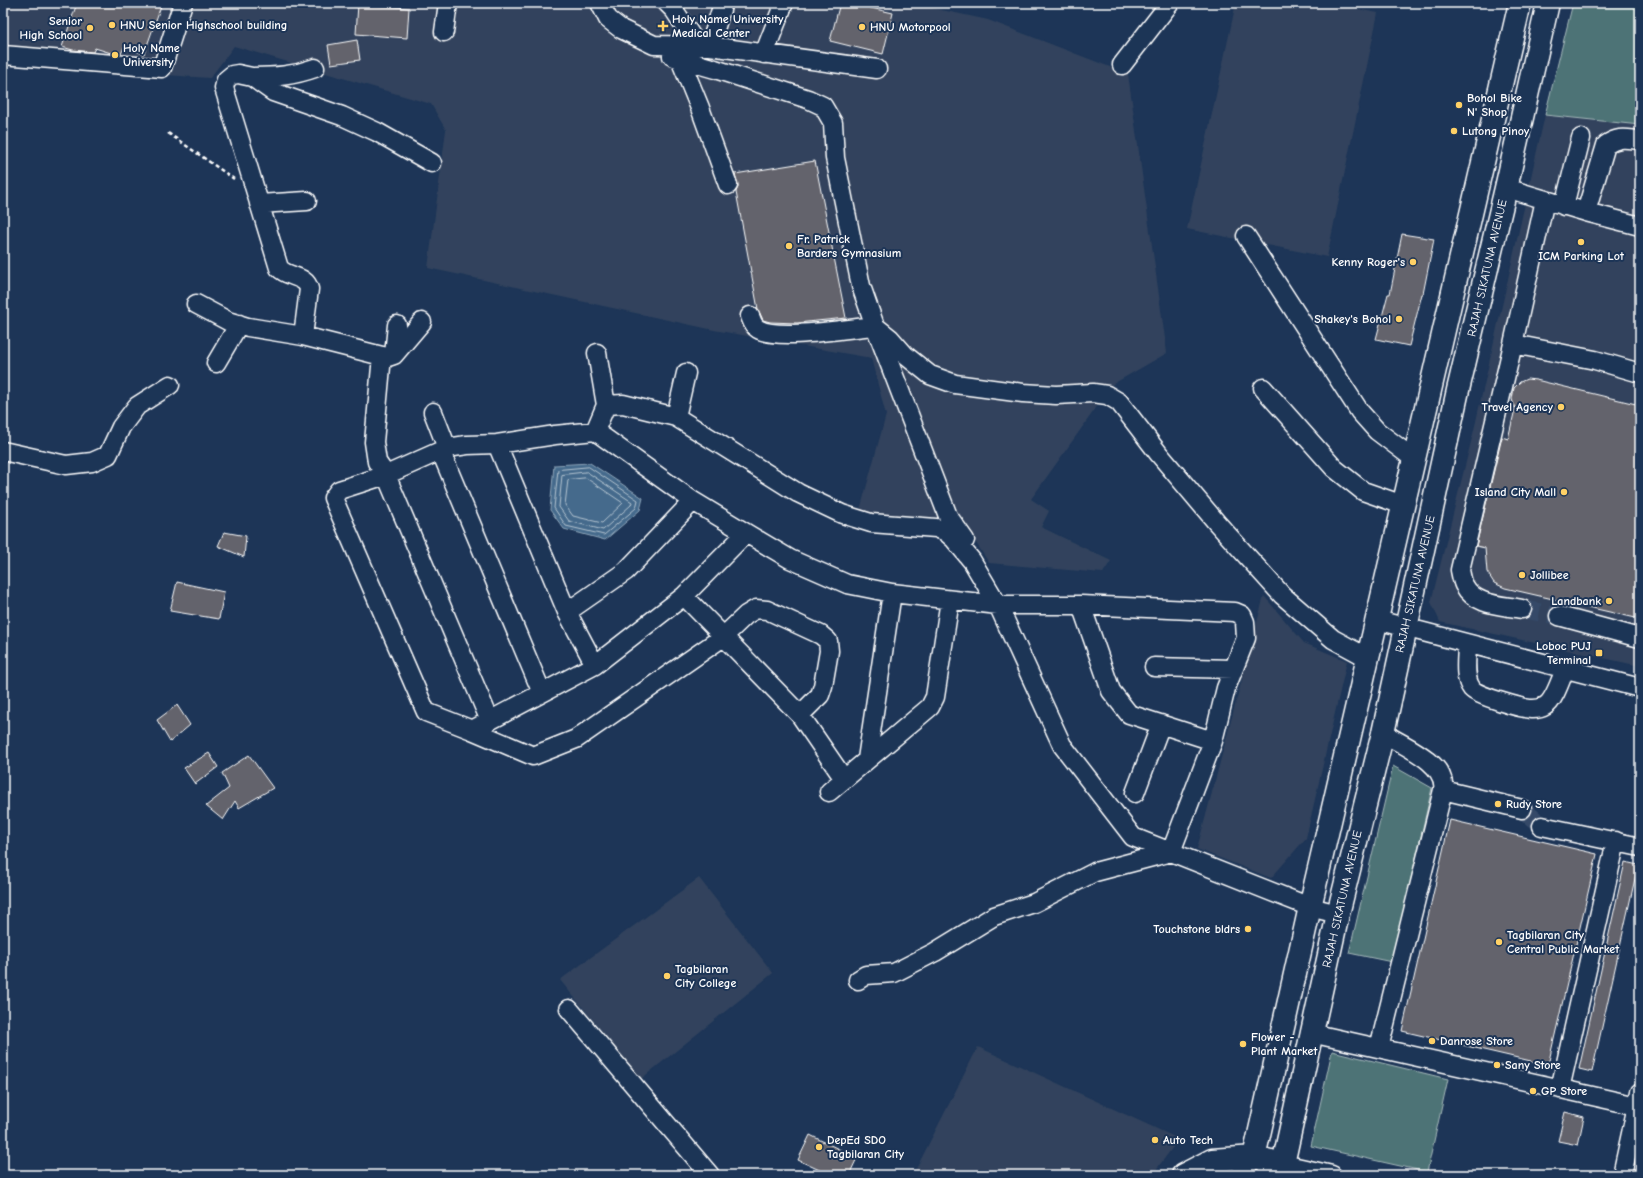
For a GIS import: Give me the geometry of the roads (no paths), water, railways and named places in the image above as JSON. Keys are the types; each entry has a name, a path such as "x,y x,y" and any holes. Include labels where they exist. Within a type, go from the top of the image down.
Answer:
{"main road":[{"path":"1183,1175 1212,1160 1268,1164 1310,906 1520,3"},
{"name":"RAJAH SIKATUNA AVENUE","path":"1268,1164 1311,1033 1338,914 1383,733 1458,390 1548,3"},
{"path":"1499,96 1526,100"},
{"path":"1368,658 1397,666"}],"street":[{"path":"3,55 162,68 183,3"},
{"path":"444,32 448,3"},
{"path":"600,3 608,19 621,29 654,45 669,55 680,60 714,68 808,99 823,106 833,123 835,158 861,286 948,516 971,548 972,561"},
{"path":"667,3 704,46"},
{"path":"704,46 723,3"},
{"path":"764,54 784,3"},
{"path":"1122,65 1170,3"},
{"path":"654,45 704,46 877,69"},
{"path":"680,60 700,108 728,185"},
{"path":"303,336 309,289 308,283 303,279 287,274 279,268 224,88 226,80 232,75 238,74 252,77 282,77 298,74 315,68"},
{"path":"252,77 273,92 342,116 377,132 432,163"},
{"path":"1564,206 1581,138"},
{"path":"1586,212 1606,145 1620,138 1640,140"},
{"path":"1506,188 1564,206 1640,226"},
{"path":"258,199 307,201"},
{"path":"1522,609 1483,602 1473,597 1464,585 1460,570 1545,200"},
{"path":"1246,236 1360,412 1377,431 1414,459"},
{"path":"196,304 228,321 248,327 303,336 388,356"},
{"path":"750,316 754,326 767,333 792,334 875,326 890,338 905,355 930,375 955,384 1023,393 1056,395 1093,393 1107,395 1119,402 1159,454 1217,523 1282,595 1334,639 1368,658"},
{"path":"388,356 422,322"},
{"path":"216,363 238,324"},
{"path":"397,325 388,356 374,442 377,462 386,475 490,721"},
{"path":"1513,344 1595,360 1640,374"},
{"path":"596,431 606,405 597,353"},
{"path":"676,418 686,373"},
{"path":"3,451 66,465 92,462 108,455 121,427 137,406 170,385"},
{"path":"1263,388 1334,468 1363,491 1404,505"},
{"path":"606,405 623,404 676,418 798,493 842,514 871,523 936,528 946,532 954,538 972,561 998,605 1062,745 1133,837 1310,906 1338,914"},
{"path":"434,412 444,450 542,693"},
{"path":"800,715 820,695 829,651 828,641 821,635 767,610 756,609 746,615 722,637 576,739 533,756 426,712 333,498 339,490 386,475 444,450 466,445 497,444 554,435 596,431 693,501 790,559 847,584 892,593 998,605 1081,605 1235,612 1242,615 1245,622 1246,638 1226,688 1213,741 1171,852"},
{"path":"497,444 567,612 595,664"},
{"path":"567,612 626,571 693,501"},
{"path":"472,730 595,664 684,596 746,533"},
{"path":"868,759 892,593"},
{"path":"684,596 722,637 800,715 844,779"},
{"path":"829,792 930,706 935,697 950,600"},
{"path":"1081,605 1111,691 1129,714 1213,741"},
{"path":"1559,616 1640,638"},
{"path":"1377,620 1640,688"},
{"path":"1467,644 1467,678 1472,690 1484,696 1512,704 1533,709 1545,706 1551,701 1565,669"},
{"path":"1154,667 1233,669"},
{"path":"1135,792 1161,724"},
{"path":"1379,1048 1444,783 1441,774 1432,763 1383,733"},
{"path":"1443,790 1522,809"},
{"path":"1542,826 1640,847"},
{"path":"1560,1089 1616,841"},
{"path":"858,980 866,975 894,973 934,952 994,916 1034,903 1095,872 1171,852"},
{"path":"569,1009 710,1175"},
{"path":"1311,1033 1560,1089 1638,1099 1622,1175"},
{"path":"1241,1175 1268,1164 1332,1175"}],"water":[{"path":"590,463 643,498 640,510 605,540 564,529 550,510 554,465"}],"tunnel":[{"path":"1522,609 1559,616"},
{"path":"1522,809 1542,826"}],"place":[{"name":"HNU Senior Highschool building","path":"112,25"},
{"name":"Holy Name University Medical Center","path":"663,26"},
{"name":"HNU Motorpool","path":"862,27"},
{"name":"Senior High School","path":"90,28"},
{"name":"Holy Name University","path":"115,55"},
{"name":"Bohol Bike N' Shop","path":"1459,105"},
{"name":"Lutong Pinoy","path":"1454,131"},
{"name":"ICM Parking Lot","path":"1581,242"},
{"name":"Fr. Patrick Barders Gymnasium","path":"789,246"},
{"name":"Kenny Roger's","path":"1413,262"},
{"name":"Shakey's Bohol","path":"1399,319"},
{"name":"Travel Agency","path":"1561,407"},
{"name":"Island City Mall","path":"1564,492"},
{"name":"Jollibee","path":"1522,575"},
{"name":"Landbank","path":"1609,601"},
{"name":"Loboc PUJ Terminal","path":"1599,653"},
{"name":"Rudy Store","path":"1498,804"},
{"name":"Touchstone bldrs","path":"1248,929"},
{"name":"Tagbilaran City Central Public Market","path":"1499,942"},
{"name":"Tagbilaran City College","path":"667,976"},
{"name":"Danrose Store","path":"1432,1041"},
{"name":"Flower - Plant Market","path":"1243,1044"},
{"name":"Sany Store","path":"1497,1065"},
{"name":"GP Store","path":"1533,1091"},
{"name":"Auto Tech","path":"1155,1140"},
{"name":"DepEd SDO Tagbilaran City","path":"819,1147"}]}
